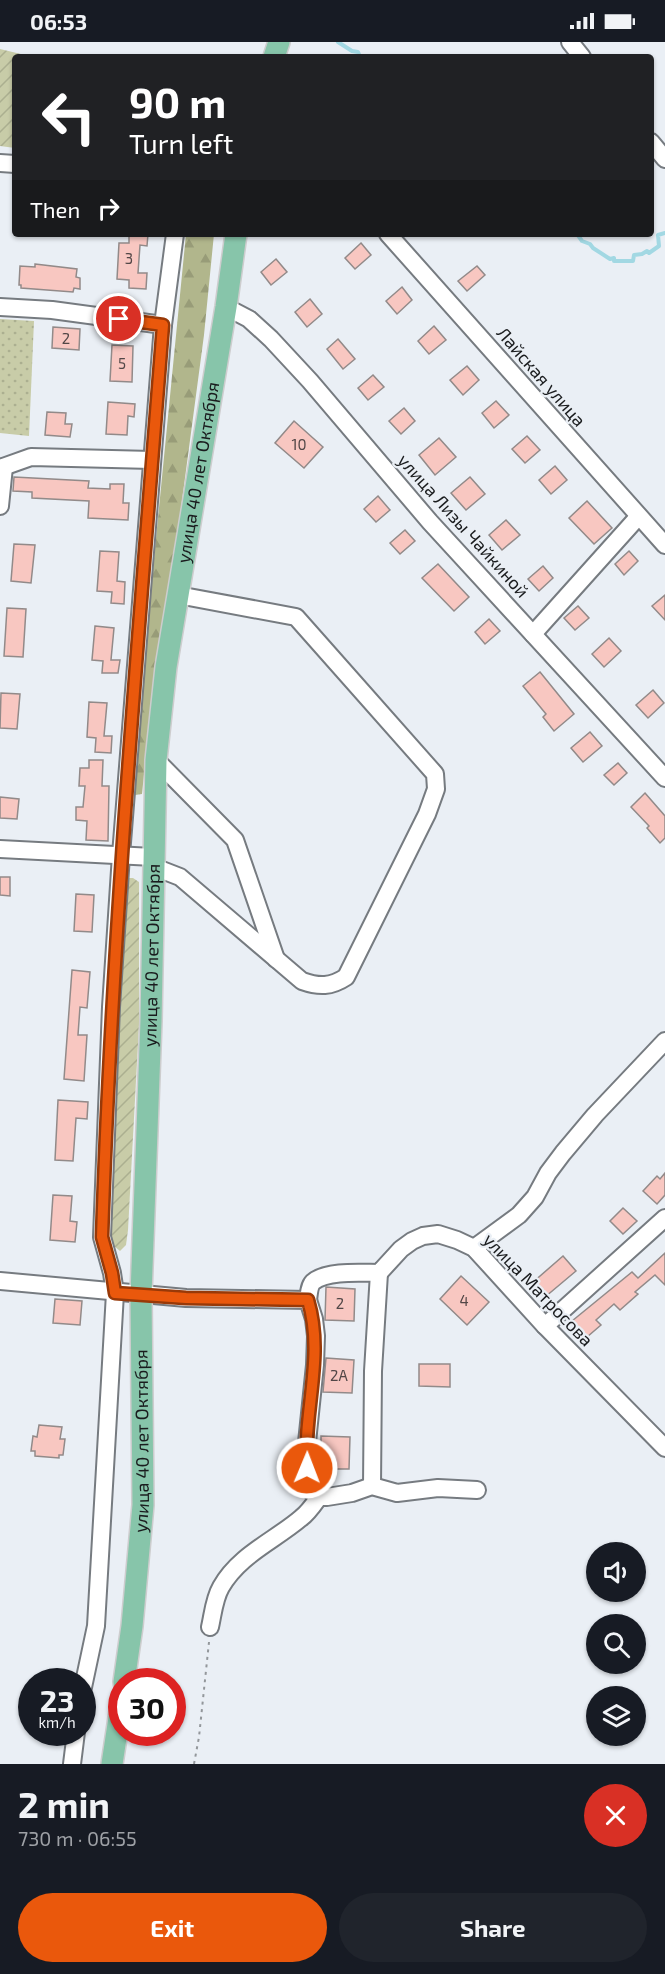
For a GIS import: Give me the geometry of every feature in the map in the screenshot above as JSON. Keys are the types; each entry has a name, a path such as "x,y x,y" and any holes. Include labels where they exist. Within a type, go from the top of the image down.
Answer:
{"main road":[{"name":"улица 40 лет Октября","path":"126,1668 143,1506 141,1294 151,1021 156,760 166,667 236,237"},
{"path":"112,1764 115,1746"}],"street":[{"path":"570,42 580,54"},
{"path":"654,146 665,159"},
{"name":"улица 40 лет Октября","path":"87,1668 96,1626 115,1293 102,1237 111,1008 163,325 175,237"},
{"name":"Лайская улица","path":"391,237 665,546"},
{"path":"0,307 52,310 163,325"},
{"name":"улица Лизы Чайкиной","path":"226,307 249,319 271,339 310,381 430,522 665,778"},
{"path":"0,504 2,468 31,457 152,460"},
{"path":"533,634 638,517"},
{"path":"0,849 121,855 153,863 162,870 180,877 302,981 320,986 335,984 346,977 427,814 436,789 435,774 296,617 178,595"},
{"path":"156,760 235,840 276,960"},
{"path":"474,1248 519,1215 535,1197 548,1173 563,1153 595,1115 665,1041"},
{"path":"545,1326 665,1218"},
{"name":"улица Матросова","path":"379,1273 401,1249 412,1240 423,1236 438,1234 474,1248 545,1326 665,1448"},
{"path":"319,1497 314,1493 310,1484 306,1452 316,1336 308,1300 313,1282 336,1274 379,1273 373,1371 372,1486"},
{"path":"0,1281 186,1298 308,1300"},
{"path":"210,1627 215,1602 221,1587 235,1568 266,1542 303,1517 319,1497 352,1493 372,1486 397,1493 438,1488 477,1490"},
{"path":"72,1764 74,1746"}],"path":[{"path":"194,1764 200,1737 210,1627"}],"green space":[{"path":"0,49 21,54 12,54 12,148 0,146"},
{"path":"186,237 214,237 204,335 179,523 153,685 142,794 135,795 144,660"},
{"path":"0,319 34,321 29,436 0,433"},
{"path":"127,878 133,878 139,882 139,1025 128,1230 126,1245 120,1251 114,1246 108,1229 114,1079"}],"building":[{"path":"129,237 148,237 147,246 140,245 138,273 147,273 146,289 129,288 129,280 117,279 119,243 129,243"},
{"path":"361,243 371,255 355,269 345,258"},
{"path":"276,259 287,272 271,285 261,272"},
{"path":"35,264 77,269 76,277 80,278 80,289 74,288 73,292 21,288 19,285 20,266 35,267"},
{"path":"477,266 485,275 467,291 458,281"},
{"path":"402,287 412,300 397,314 386,301"},
{"path":"310,299 322,314 307,327 295,312"},
{"path":"434,326 446,340 429,354 418,341"},
{"path":"53,327 80,329 79,350 52,348"},
{"path":"338,339 355,359 343,369 327,349"},
{"path":"112,345 133,346 132,382 110,381"},
{"path":"467,366 479,380 463,395 450,380"},
{"path":"373,375 384,387 368,400 358,388"},
{"path":"496,401 509,415 494,428 482,413"},
{"path":"108,402 135,404 134,417 128,416 127,435 106,434"},
{"path":"404,408 415,421 401,434 389,421"},
{"path":"47,412 66,413 65,424 72,424 70,437 45,435"},
{"path":"294,421 323,447 304,468 275,443"},
{"path":"527,436 540,450 525,463 512,449"},
{"path":"439,438 456,457 435,475 419,455"},
{"path":"555,466 567,480 551,494 539,480"},
{"path":"14,477 89,481 88,488 110,489 110,484 124,484 123,503 129,503 128,520 88,518 89,501 32,498 32,492 13,491"},
{"path":"470,477 485,494 466,510 451,493"},
{"path":"378,496 390,510 376,522 364,509"},
{"path":"587,501 612,528 594,544 569,518"},
{"path":"506,520 520,535 502,550 489,535"},
{"path":"405,530 415,541 400,554 390,543"},
{"path":"14,544 35,545 31,583 11,581"},
{"path":"100,551 119,552 117,581 125,582 124,604 111,603 112,592 97,591"},
{"path":"629,551 638,561 624,575 615,564"},
{"path":"438,564 469,597 454,611 422,578"},
{"path":"543,566 553,578 539,591 528,579"},
{"path":"665,595 665,620 652,606"},
{"path":"578,606 589,618 575,630 564,618"},
{"path":"7,608 26,609 23,657 4,656"},
{"path":"489,619 500,631 485,644 475,632"},
{"path":"95,626 114,628 111,660 120,660 118,673 102,673 103,661 92,660"},
{"path":"609,638 621,651 604,667 592,654"},
{"path":"540,672 574,714 554,731 543,717 546,714 523,686"},
{"path":"653,690 664,703 648,718 636,705"},
{"path":"1,693 20,694 17,729 0,728"},
{"path":"89,702 107,703 104,736 112,736 111,753 95,752 96,738 87,737"},
{"path":"590,732 602,746 583,762 571,748"},
{"path":"89,760 103,760 102,786 109,786 108,841 86,840 87,821 76,820 76,807 83,807 85,786 79,786 80,768 89,768"},
{"path":"618,763 627,773 614,785 604,775"},
{"path":"645,793 665,816 665,838 660,843 647,828 649,826 631,807"},
{"path":"0,797 19,799 17,819 0,818"},
{"path":"0,877 10,877 10,896 0,895"},
{"path":"76,894 94,895 92,932 74,931"},
{"path":"72,970 90,972 87,1008 80,1007 78,1035 87,1035 84,1081 64,1079"},
{"path":"58,1100 88,1102 87,1119 76,1118 73,1161 55,1160"},
{"path":"665,1173 665,1195 657,1204 643,1191 657,1176 660,1179"},
{"path":"53,1195 72,1196 70,1221 77,1222 75,1242 50,1240"},
{"path":"623,1208 637,1221 623,1234 610,1221"},
{"path":"665,1253 665,1285 655,1275 635,1292 638,1294 620,1310 614,1304 596,1320 601,1325 587,1337 572,1321 632,1272 638,1278"},
{"path":"563,1256 576,1271 545,1297 532,1283"},
{"path":"461,1276 489,1302 467,1325 440,1299"},
{"path":"326,1287 355,1289 354,1321 325,1320"},
{"path":"55,1299 82,1301 80,1325 53,1323"},
{"path":"326,1358 354,1360 352,1393 323,1392"},
{"path":"419,1364 450,1364 450,1387 419,1386"},
{"path":"39,1425 62,1427 60,1439 65,1439 63,1455 59,1455 59,1458 35,1456 35,1451 31,1451 33,1436 37,1437"},
{"path":"321,1436 350,1437 349,1469 321,1469"}],"waterway":[{"path":"338,42 359,54"},
{"path":"579,237 610,259 614,258 614,261 633,261 634,255 647,251 649,253 659,246 658,235 665,233"}],"route":[{"path":"119,319 163,325 119,875 106,1105 102,1237 115,1293 186,1298 308,1300 316,1336 306,1452 307,1468"}]}
